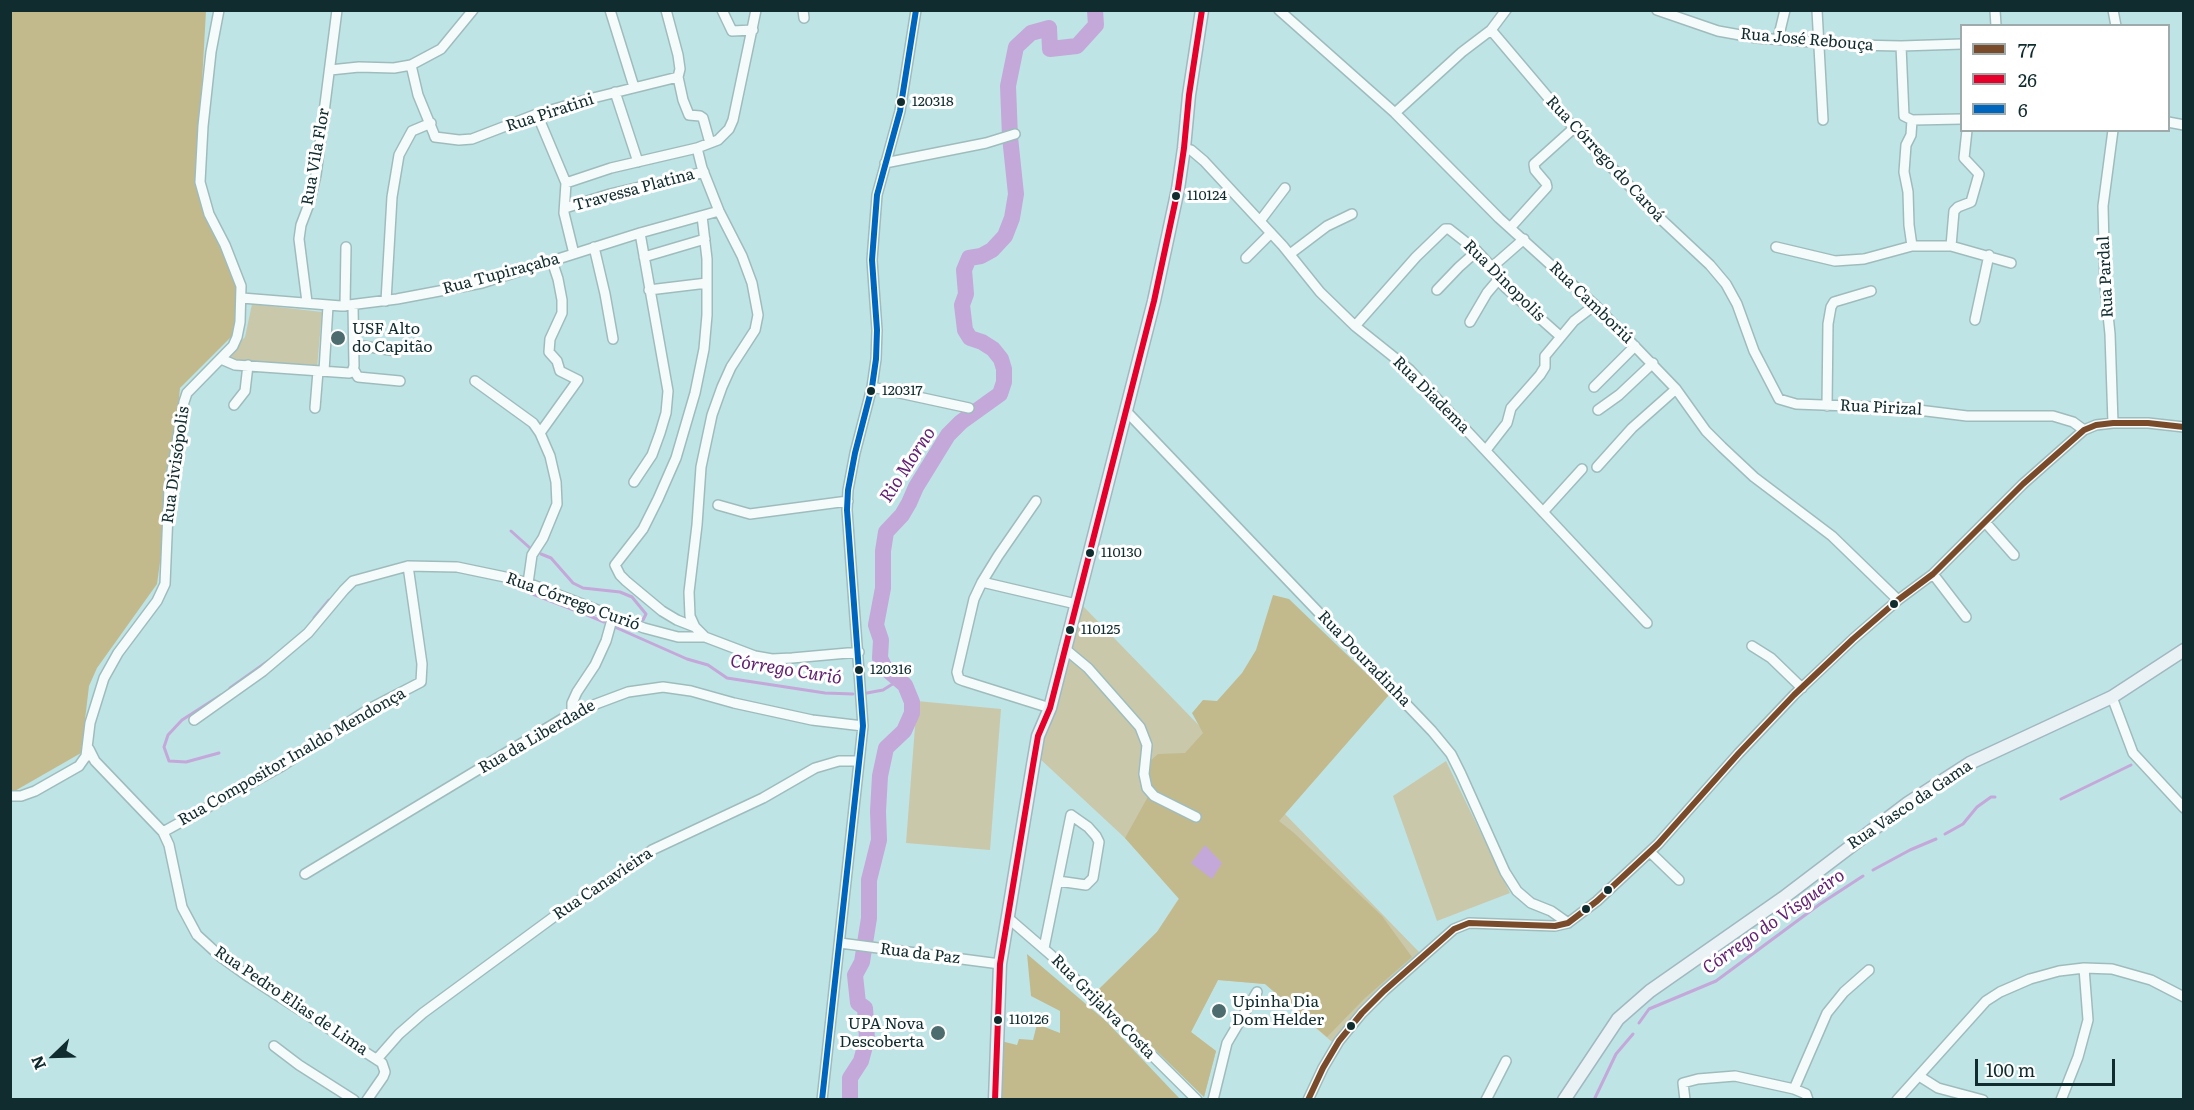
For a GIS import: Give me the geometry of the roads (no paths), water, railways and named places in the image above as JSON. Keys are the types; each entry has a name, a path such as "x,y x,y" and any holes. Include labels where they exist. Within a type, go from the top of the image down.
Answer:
{"main road":[{"path":"995,1100 1000,964 1038,736 1050,708 1159,278 1178,189 1202,10"},
{"name":"Rua Vasco da Gama","path":"1564,1100 1618,1019 1650,991 1783,898 1840,853 1970,763 2112,697 2184,650"}],"street":[{"name":"Rua Divisópolis","path":"89,759 90,723 104,678 118,653 157,601 165,584 170,488 187,393 221,359 237,338 242,298 236,270 209,214 200,182 210,63 219,10"},
{"name":"Rua Vila Flor","path":"307,302 299,239 316,175 338,10"},
{"path":"330,70 359,67 394,68 411,65 441,49 473,10"},
{"path":"610,10 634,87"},
{"path":"666,10 679,63 678,76 688,114 703,118 710,143"},
{"path":"722,10 732,31 753,30"},
{"path":"566,183 697,148 718,140 724,135 733,120 756,10"},
{"path":"822,1100 844,944 863,726 848,501 851,471 874,388 877,330 872,260 877,195 900,111 916,10"},
{"name":"Rua Camboriú","path":"1279,10 1395,114 1510,228 1595,304 1653,363 1676,389 1706,431 1722,447 1754,477 1832,536 1898,600"},
{"path":"1395,114 1462,52 1491,30 1506,10"},
{"name":"Rua José Rebouça","path":"1657,10 1718,32 1819,44 1901,46 1960,44"},
{"path":"1778,39 1785,10"},
{"path":"1818,10 1823,120"},
{"name":"Rua Córrego do Caroá","path":"1491,30 1574,128 1663,221 1710,265 1726,284 1737,304"},
{"path":"1901,46 1904,116 1912,120 1960,119"},
{"path":"386,301 392,197 399,155 412,131 431,123 422,107 411,65"},
{"name":"Rua Piratini","path":"431,123 435,137 472,139 537,114 678,76"},
{"path":"615,92 638,162"},
{"path":"537,114 566,183 566,225 574,254"},
{"path":"1912,120 1911,135 1906,145 1904,172 1908,192 1912,246"},
{"path":"1510,228 1547,187 1535,170 1534,164 1574,128"},
{"path":"1951,246 1954,211 1971,202 1979,174 1964,158 1967,132"},
{"name":"Rua Pardal","path":"2113,132 2103,206 2113,423"},
{"path":"885,163 986,143 1015,134"},
{"path":"697,148 719,211 742,256 752,283 758,315 755,330 731,367 722,387 712,415 701,467 689,592 690,616 695,627 705,637"},
{"name":"Rua Diadema","path":"1184,148 1191,150 1204,160 1290,254 1320,292 1355,326 1410,370 1647,623"},
{"name":"Travessa Platina","path":"565,208 610,194 704,172"},
{"path":"1260,221 1285,188"},
{"name":"Rua Tupiraçaba","path":"242,298 307,302 328,306 349,306 386,301 482,283 640,233 719,211"},
{"path":"1290,254 1327,226 1352,214"},
{"path":"695,627 662,611 626,581 615,565 643,529 676,458 695,393 704,349 707,315 705,239 702,216"},
{"name":"Rua Dinopolis","path":"1355,326 1416,257 1447,229 1477,251 1492,267 1498,280 1560,336"},
{"path":"634,482 652,455 666,413 668,391 640,233"},
{"path":"1246,258 1271,233"},
{"path":"644,257 705,239"},
{"path":"1492,267 1524,240"},
{"path":"1776,248 1834,261 1864,259 1912,246 1951,246 2011,263"},
{"path":"346,247 349,306 355,345 351,371"},
{"path":"594,247 613,339"},
{"path":"1437,290 1477,251"},
{"path":"1975,320 1989,255"},
{"path":"540,433 578,380 560,371 557,361 549,352 550,339 562,313 558,279 552,261"},
{"path":"1470,322 1487,293 1498,280"},
{"path":"649,290 707,283"},
{"path":"1827,405 1829,312 1834,302 1871,291"},
{"path":"1485,450 1507,423 1511,408 1540,375 1545,367 1545,356 1560,336 1595,304"},
{"name":"Rua Pirizal","path":"1737,304 1751,345 1775,395 1784,402 1902,408 1967,416 2053,416 2073,422 2084,430"},
{"path":"315,408 328,306"},
{"path":"355,345 397,351"},
{"path":"1594,387 1635,346"},
{"path":"221,359 236,365 351,371 358,377 400,381"},
{"path":"1598,410 1619,395 1653,363"},
{"path":"234,405 245,392 248,365"},
{"path":"475,381 532,423 540,433 550,456 556,482 557,504 543,538 532,555 528,583"},
{"path":"874,388 969,408"},
{"path":"1597,467 1632,428 1676,389"},
{"name":"Rua Douradinha","path":"1126,412 1432,730 1450,754 1461,774 1505,872 1516,891 1531,903 1551,911 1568,922"},
{"path":"1308,1100 1339,1041 1362,1013 1454,929 1469,922 1555,927 1568,922 1597,902 1650,852 1739,753 1802,688 1853,639 1898,600 1933,574 2084,430 2096,425 2113,423 2148,423 2184,427"},
{"path":"1543,512 1582,470"},
{"path":"718,505 750,514 848,501"},
{"path":"1036,501 998,556 974,599 957,672 959,679 1050,708"},
{"path":"1985,522 2014,555"},
{"name":"Rua Córrego Curió","path":"194,720 263,671 308,633 353,582 408,566 457,567 505,577 528,583 644,628 678,637 705,637 755,656 772,659 859,652"},
{"name":"Rua Compositor Inaldo Mendonça","path":"163,832 282,766 369,709 421,682 422,664 408,566"},
{"path":"1933,574 1966,617"},
{"path":"982,582 1076,604"},
{"path":"572,713 572,703 595,665 606,641 613,616"},
{"path":"1752,646 1771,658 1802,688"},
{"path":"1064,648 1088,668 1140,727 1147,745 1144,774 1147,788 1159,800 1196,817"},
{"name":"Rua da Liberdade","path":"305,874 572,713 628,692 663,687 691,691 812,720 863,726"},
{"path":"2112,697 2133,753 2184,808"},
{"path":"10,796 21,796 35,791 89,759"},
{"name":"Rua Pedro Elias de Lima","path":"89,759 163,832 169,845 182,907 198,936 221,957 249,977 377,1059"},
{"name":"Rua Canavieira","path":"377,1059 399,1034 423,1013 555,916 625,871 652,850 763,798 814,768 839,761 859,761"},
{"path":"1044,948 1071,815 1088,827 1099,842 1093,878 1086,885 1058,881"},
{"path":"1650,852 1678,880"},
{"name":"Rua Grijalva Costa","path":"1008,917 1044,948 1197,1100"},
{"name":"Rua da Paz","path":"844,944 1000,964"},
{"path":"1898,1100 1986,1001 2000,992 2044,974 2084,968 2112,969 2151,980 2184,997"},
{"path":"2061,1100 2078,1057 2088,1020 2084,968"},
{"path":"1794,1089 1827,1013 1844,992 1869,970"},
{"path":"1213,1100 1227,1044 1257,992"},
{"path":"274,1046 354,1100"},
{"path":"367,1100 385,1072 382,1063 377,1059"},
{"path":"1486,1100 1506,1061"},
{"path":"1685,1100 1683,1083 1735,1076 1794,1089 1806,1094 1808,1100"},
{"path":"1919,1076 1938,1088 1983,1100"}],"waterway":[{"name":"Rio Morno","path":"850,1100 850,1078 861,1061 867,1039 865,1008 858,1003 855,975 862,962 869,918 869,880 879,840 880,776 886,748 904,731 912,713 912,702 905,685 885,668 880,658 881,640 876,625 883,588 883,551 886,532 902,515 916,487 948,435 961,422 1000,394 1004,382 1001,359 993,349 970,338 965,330 962,305 966,294 964,270 969,258 981,256 992,250 1005,236 1012,218 1016,194 1008,86 1016,47 1031,33 1049,28 1050,49 1077,46 1096,25 1095,10"},
{"path":"511,531 530,548"},
{"path":"541,554 551,558 573,583 583,588 620,592 632,597 646,614 643,620"},
{"name":"Córrego Curió","path":"504,581 574,610"},
{"name":"Córrego Curió","path":"314,618 329,600"},
{"name":"Córrego Curió","path":"585,614 604,622"},
{"name":"Córrego Curió","path":"617,628 687,659 708,665 727,678 825,693 853,694"},
{"name":"Córrego Curió","path":"230,688 268,661"},
{"name":"Córrego Curió","path":"867,693 883,690 899,680"},
{"name":"Córrego Curió","path":"219,753 186,762 169,761 164,747 168,735 182,720 221,695"},
{"name":"Córrego do Visgueiro","path":"2061,799 2131,765"},
{"name":"Córrego do Visgueiro","path":"1945,834 1963,824 1977,807 1991,797 1995,797"},
{"name":"Córrego do Visgueiro","path":"1873,870 1936,839"},
{"name":"Córrego do Visgueiro","path":"1639,1023 1649,1009 1716,981 1820,904 1863,876"},
{"name":"Córrego do Visgueiro","path":"1594,1100 1616,1054 1633,1034"}],"place":[{"name":"120318","path":"901,102"},
{"name":"110124","path":"1176,196"},
{"name":"USF Alto do Capitão","path":"338,338"},
{"name":"120317","path":"871,391"},
{"name":"110130","path":"1090,553"},
{"name":"110125","path":"1070,630"},
{"name":"120316","path":"859,670"},
{"name":"Upinha Dia Dom Helder","path":"1219,1011"},
{"name":"110126","path":"998,1020"},
{"name":"UPA Nova Descoberta","path":"938,1033"}]}
